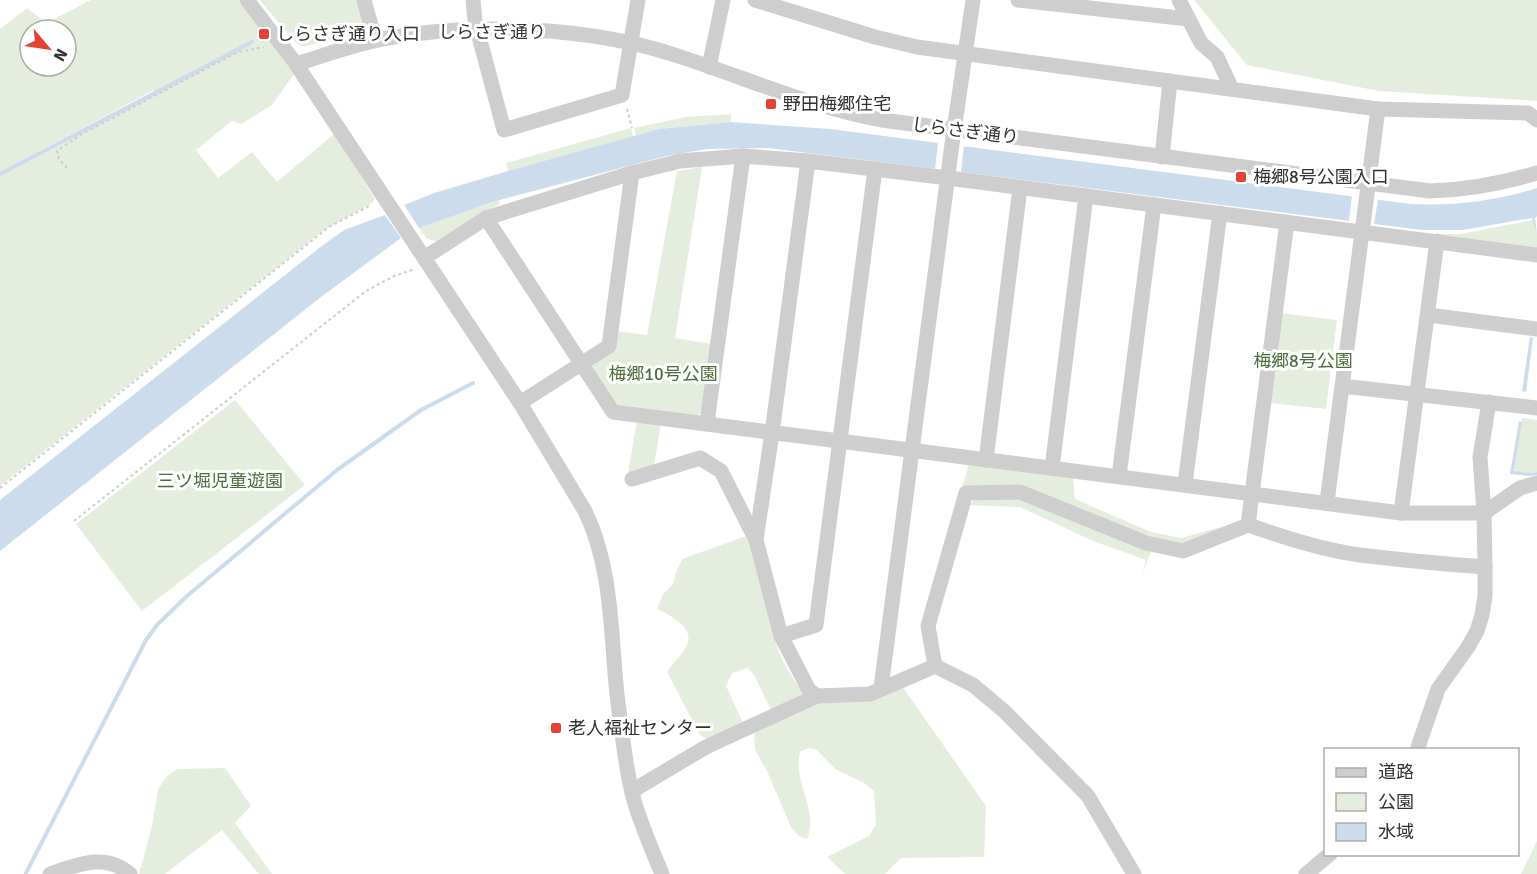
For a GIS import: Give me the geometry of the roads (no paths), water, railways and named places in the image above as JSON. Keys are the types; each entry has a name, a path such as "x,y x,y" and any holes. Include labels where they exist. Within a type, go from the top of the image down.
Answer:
{"street":[{"path":"247,0 296,64 520,403 585,511 600,548 608,589 618,703 632,791 643,827 663,874"},
{"path":"364,0 375,40"},
{"path":"473,0 476,24 504,130 622,95 638,0"},
{"path":"710,67 723,0"},
{"path":"755,0 875,37 917,47 1378,109 1528,113 1537,120"},
{"path":"881,688 972,0"},
{"path":"1018,0 1188,19"},
{"path":"1179,0 1201,43 1217,57 1233,89"},
{"name":"しらさぎ通り","path":"296,64 375,40 476,24 575,34 632,44 673,54 788,96 847,114 953,137 1162,157 1366,189 1465,190 1537,173"},
{"path":"1162,157 1170,81"},
{"path":"1327,502 1378,109"},
{"path":"426,261 486,218 632,173 680,161 742,156 948,174 1020,188 1287,222 1362,227 1437,241 1537,255"},
{"path":"707,423 742,156"},
{"path":"756,540 808,160"},
{"path":"780,636 816,625 875,169"},
{"path":"520,403 609,346 632,173"},
{"path":"986,460 1020,188"},
{"path":"1052,468 1086,196"},
{"path":"1119,476 1154,205"},
{"path":"1185,484 1220,213"},
{"path":"486,218 613,412 1401,513 1484,513 1520,488 1537,483"},
{"path":"1248,525 1287,222"},
{"path":"1401,513 1437,241"},
{"path":"1428,315 1537,329"},
{"path":"1342,386 1537,408"},
{"path":"1419,748 1438,689 1477,632 1485,596 1484,513 1480,457 1489,402"},
{"path":"632,480 700,458 721,471 756,540 780,636 808,690 817,696"},
{"path":"935,666 928,626 966,493 1020,492 1146,543 1183,551 1248,525 1287,538 1358,554 1485,567"},
{"path":"632,791 706,747 817,696 870,694 935,666 973,685 1004,711 1088,796 1134,874"},
{"path":"1306,874 1329,856"},
{"path":"50,874 88,862 104,861 130,874"}],"water":[{"path":"731,122 830,129 1411,204 1475,202 1537,188 1537,216 1535,218 1537,234 1532,218 1463,230 1422,230 768,148 707,149 666,156 492,202 419,228 404,205 434,193 659,129"},
{"path":"385,215 401,238 321,297 0,551 0,500 323,245 344,230"},
{"path":"1530,337 1533,338 1526,392 1522,391"},
{"path":"1519,421 1522,422 1514,471 1537,472 1537,475 1510,474"}],"waterway":[{"path":"0,174 252,42"},
{"path":"26,873 146,640 157,625 187,596 337,470 421,410 473,383"}],"place":[{"name":"しらさぎ通り入口","path":"264,34"},
{"name":"野田梅郷住宅","path":"771,104"},
{"name":"梅郷8号公園入口","path":"1241,177"},
{"name":"老人福祉センター","path":"556,728"}],"park label":[{"name":"梅郷8号公園","path":"1303,361"},
{"name":"梅郷10号公園","path":"663,374"},
{"name":"三ツ堀児童遊園","path":"220,481"}]}
